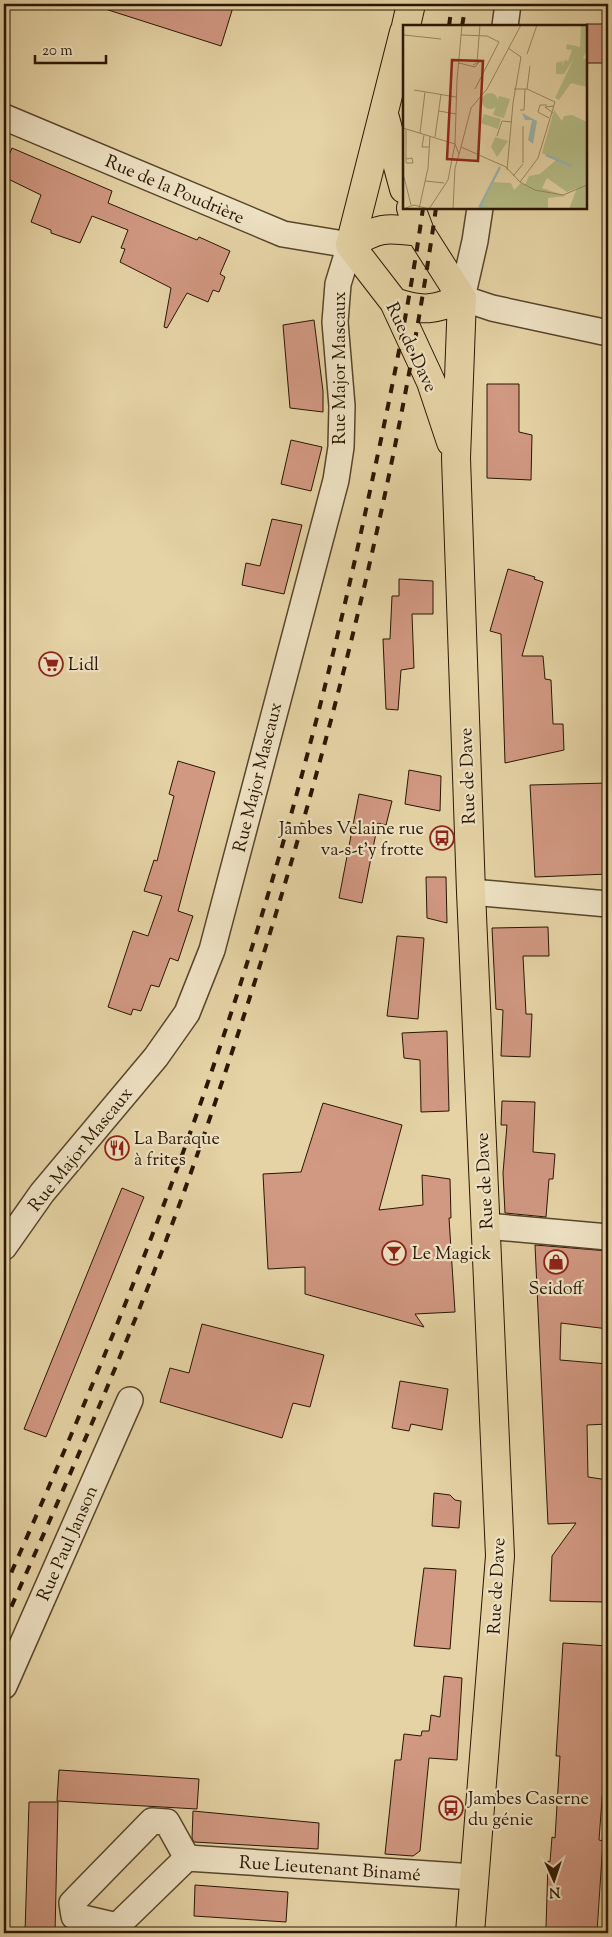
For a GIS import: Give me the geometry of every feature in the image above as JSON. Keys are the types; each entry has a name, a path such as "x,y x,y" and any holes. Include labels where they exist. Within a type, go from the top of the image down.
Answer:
{"main road":[{"path":"406,25 411,4"},
{"path":"350,246 403,36"},
{"path":"384,116 403,185"},
{"path":"350,246 372,232 416,220 462,298 439,308 420,309 394,302"},
{"name":"Rue de Dave","path":"350,246 394,302 431,382 456,458"},
{"name":"Rue de Dave","path":"462,298 456,458 471,892 500,1556 470,1933"}],"street":[{"path":"505,25 508,4"},
{"name":"Rue de la Poudrière","path":"4,116 283,234 350,246"},
{"path":"480,209 475,241 462,298 492,308 608,333"},
{"name":"Rue Major Mascaux","path":"4,1247 42,1194 156,1057 187,1013 212,950 336,480 341,446 342,406 335,322 338,284 350,246"},
{"path":"471,892 608,904"},
{"path":"486,1226 608,1237"},
{"name":"Rue Paul Janson","path":"4,1686 130,1400"},
{"path":"152,1821 167,1822 187,1858 117,1930 74,1916 72,1903 152,1821"},
{"name":"Rue Lieutenant Binamé","path":"187,1858 474,1877"}],"building":[{"path":"103,4 234,4 221,46 102,8"},
{"path":"608,24 608,63 587,63 586,25"},
{"path":"12,148 112,191 108,203 197,240 199,237 230,251 220,274 225,277 219,292 213,290 208,302 187,293 167,328 164,327 171,288 120,262 125,249 121,248 128,230 92,216 80,243 51,233 51,230 31,222 41,195 4,177 4,167"},
{"path":"314,320 323,391 323,412 290,408 283,325"},
{"path":"487,384 519,384 519,432 532,435 531,480 487,478"},
{"path":"291,440 322,447 311,491 281,484"},
{"path":"272,519 302,525 284,594 242,585 246,563 260,566"},
{"path":"508,569 535,577 534,579 543,582 522,656 543,656 545,679 551,680 553,724 563,724 564,750 505,763 501,634 490,631"},
{"path":"399,579 433,581 433,614 412,614 414,668 401,670 398,710 386,709 383,639 390,639 392,596 399,596"},
{"path":"178,761 215,772 178,911 193,916 178,961 170,958 159,987 151,985 141,1011 133,1009 131,1015 108,1007 133,931 148,936 162,896 144,891 154,860 157,861 174,796 169,794"},
{"path":"409,770 441,776 440,811 405,804"},
{"path":"608,783 608,874 535,877 530,785"},
{"path":"359,794 392,801 386,825 378,823 362,903 339,898"},
{"path":"426,877 446,877 447,923 427,918"},
{"path":"548,927 549,956 523,956 526,1014 532,1014 530,1057 501,1056 503,1010 496,1009 492,928"},
{"path":"397,936 424,938 418,1019 387,1016"},
{"path":"447,1031 449,1111 421,1112 420,1060 404,1058 402,1033"},
{"path":"502,1101 535,1102 533,1152 555,1154 553,1179 549,1179 546,1217 505,1213 503,1173 507,1125 501,1125"},
{"path":"323,1103 402,1125 379,1210 423,1205 422,1175 450,1179 451,1218 449,1218 455,1312 415,1314 424,1327 305,1294 305,1267 268,1269 263,1174 301,1172"},
{"path":"122,1188 144,1197 46,1437 24,1429"},
{"path":"535,1245 608,1251 608,1329 561,1323 560,1360 608,1364 608,1424 587,1425 588,1477 608,1480 608,1602 550,1601 552,1556 576,1523 548,1524"},
{"path":"202,1324 324,1355 310,1407 293,1403 282,1438 160,1402 170,1368 189,1373"},
{"path":"400,1381 448,1389 442,1430 411,1424 409,1431 392,1428"},
{"path":"434,1493 450,1495 455,1500 461,1501 459,1528 432,1526"},
{"path":"424,1568 456,1570 450,1649 414,1646"},
{"path":"563,1643 608,1646 608,1759 605,1759 599,1840 603,1841 597,1932 592,1931 592,1933 547,1933 546,1927 548,1861 550,1862 552,1837 555,1838 560,1756 556,1756"},
{"path":"444,1676 462,1678 457,1760 429,1758 420,1851 413,1856 385,1854 395,1760 401,1760 404,1734 421,1736 422,1731 429,1731 431,1715 440,1717"},
{"path":"59,1770 199,1779 197,1809 57,1801"},
{"path":"29,1802 58,1802 55,1933 25,1933"},
{"path":"193,1811 319,1823 318,1849 194,1842 192,1838"},
{"path":"195,1885 288,1892 286,1922 194,1916"}],"railway":[{"path":"449,25 452,4"},
{"path":"462,25 466,4"},
{"path":"4,1589 96,1375 161,1213 210,1076 264,909 311,741 352,571 400,347 423,209"},
{"path":"4,1623 80,1451 152,1278 195,1161 272,927 307,809 339,690 368,570 394,450 417,329 436,209"}],"place":[{"name":"Lidl","path":"51,664"},
{"name":"Jambes Velaine rue va-s-t'y frotte","path":"442,838"},
{"name":"La Baraque à frites","path":"117,1148"},
{"name":"Le Magick","path":"394,1253"},
{"name":"Seidoff","path":"556,1262"},
{"name":"Jambes Caserne du génie","path":"451,1808"}]}
